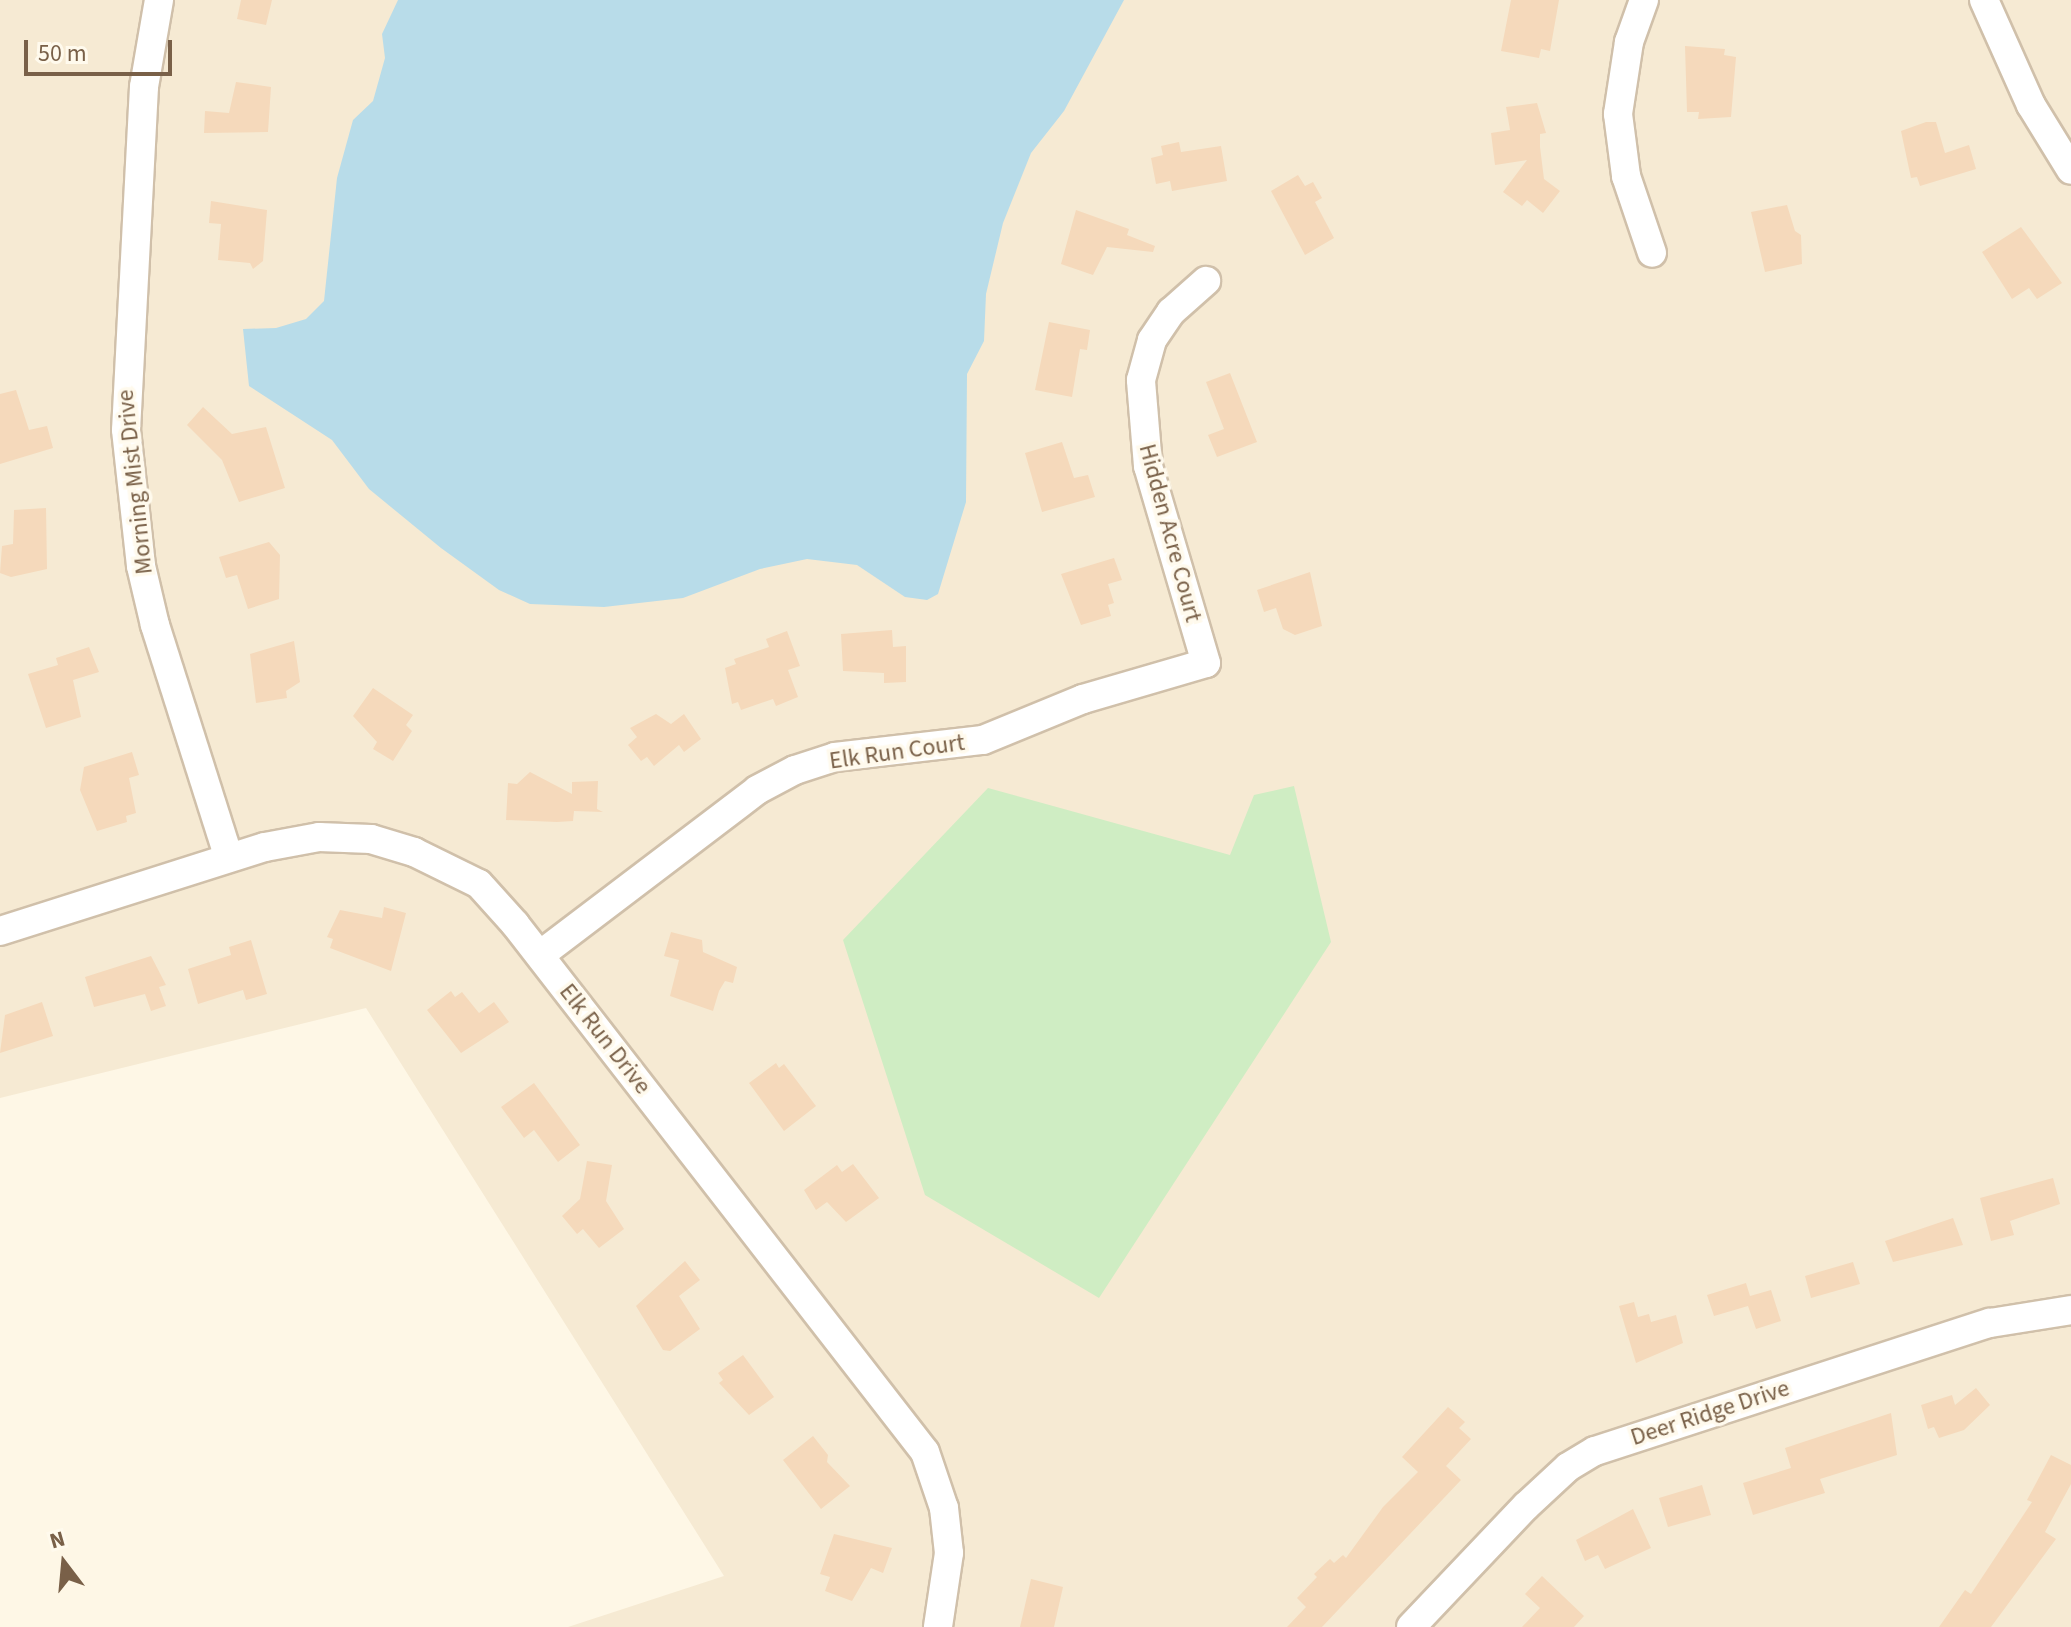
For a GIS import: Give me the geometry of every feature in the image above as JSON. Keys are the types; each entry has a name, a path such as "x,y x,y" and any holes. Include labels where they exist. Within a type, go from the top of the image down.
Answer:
{"street":[{"name":"Morning Mist Drive","path":"159,0 144,87 126,430 141,566 229,858"},
{"path":"1644,0 1629,42 1618,114 1626,176 1652,253"},
{"path":"1984,0 2031,105 2071,170"},
{"name":"Hidden Acre Court","path":"1206,281 1158,331 1141,380 1148,466 1206,663"},
{"name":"Elk Run Court","path":"540,955 757,790 795,770 835,757 983,740 1083,699 1206,663"},
{"name":"Elk Run Drive","path":"0,931 229,858 333,836 371,839 414,852 479,884 540,955 925,1452 944,1508 949,1553 938,1627"},
{"name":"Deer Ridge Drive","path":"1411,1627 1526,1506 1568,1467 1595,1451 1990,1323 2071,1310"}],"shaded area":[{"path":"0,0 2071,0 2071,1627 568,1627 724,1576 366,1008 0,1098"}],"green space":[{"path":"1294,786 1331,942 1099,1298 925,1195 843,940 988,788 1230,855 1254,795"}],"water":[{"path":"398,0 1124,0 1064,111 1031,153 1003,223 986,294 984,341 967,374 966,502 938,594 927,600 905,597 857,565 807,559 760,569 683,598 604,607 530,604 499,590 441,548 369,489 332,440 249,386 243,329 276,328 306,319 324,301 337,178 353,120 373,101 385,58 382,34"}],"building":[{"path":"241,0 272,0 266,25 237,19"},
{"path":"1511,0 1559,0 1550,51 1541,49 1539,58 1501,51"},
{"path":"1685,46 1725,49 1724,55 1736,57 1731,117 1698,119 1699,112 1687,112"},
{"path":"236,82 271,87 268,132 204,133 205,111 229,113"},
{"path":"1537,103 1546,133 1540,134 1544,179 1560,191 1543,213 1527,200 1522,206 1503,192 1527,160 1495,165 1491,133 1510,130 1506,107"},
{"path":"1926,122 1936,122 1945,153 1969,145 1976,169 1920,186 1917,177 1911,178 1901,131"},
{"path":"1179,142 1181,152 1221,146 1227,181 1172,191 1170,181 1156,184 1151,158 1163,155 1161,146"},
{"path":"1298,175 1305,186 1313,182 1322,198 1315,202 1334,238 1305,255 1271,191"},
{"path":"211,201 267,210 263,261 253,269 250,263 218,260 221,224 209,223"},
{"path":"1787,205 1795,231 1801,235 1802,264 1765,272 1751,212"},
{"path":"1076,210 1129,229 1127,235 1155,246 1153,252 1107,247 1093,275 1061,264"},
{"path":"2021,227 2062,283 2037,299 2029,288 2012,299 1982,252"},
{"path":"1049,322 1090,330 1087,350 1080,349 1072,397 1035,390"},
{"path":"1230,373 1257,442 1217,457 1208,435 1224,429 1206,382"},
{"path":"16,390 29,430 47,426 53,448 0,464 0,394"},
{"path":"203,407 232,434 266,427 285,488 239,502 222,460 187,425"},
{"path":"1062,442 1074,478 1088,475 1095,497 1042,512 1025,453"},
{"path":"46,508 47,569 11,577 0,573 2,546 13,544 14,510"},
{"path":"269,542 280,555 279,599 248,609 237,575 226,578 219,557"},
{"path":"1114,558 1122,580 1108,584 1114,603 1108,605 1111,616 1081,625 1061,574"},
{"path":"1310,572 1322,626 1295,635 1283,629 1276,608 1264,612 1257,590"},
{"path":"892,630 893,647 906,646 906,682 884,683 884,673 843,671 841,634"},
{"path":"787,631 800,666 788,670 798,697 776,706 773,699 741,710 738,702 732,704 725,668 736,664 734,659 769,647 766,639"},
{"path":"294,641 300,682 286,691 287,698 256,703 250,654"},
{"path":"89,647 99,672 73,680 81,717 46,728 28,674 58,665 56,658"},
{"path":"373,688 413,715 406,725 412,731 393,761 373,749 377,742 353,716"},
{"path":"656,714 671,724 684,714 701,739 684,752 679,745 654,766 647,757 641,761 628,745 637,737 630,728"},
{"path":"132,752 139,775 129,778 136,813 126,816 127,822 97,831 80,790 84,767"},
{"path":"530,772 572,794 572,782 598,781 597,809 603,812 574,811 573,821 506,820 508,783 517,784"},
{"path":"384,907 406,913 391,971 330,948 333,939 327,937 340,910 382,918"},
{"path":"671,932 702,940 703,952 737,967 733,983 725,981 719,991 713,1011 670,996 679,960 664,956"},
{"path":"251,940 267,994 246,1000 243,990 198,1004 188,969 231,955 229,947"},
{"path":"151,956 166,985 159,987 166,1006 151,1011 145,994 94,1007 85,977"},
{"path":"451,991 455,997 462,992 479,1013 494,1002 509,1022 461,1053 427,1010"},
{"path":"42,1002 53,1036 0,1053 5,1015"},
{"path":"776,1063 779,1068 784,1064 816,1106 784,1131 749,1083"},
{"path":"534,1083 580,1145 558,1162 534,1130 524,1138 501,1107"},
{"path":"587,1161 612,1165 606,1201 624,1229 599,1248 583,1229 577,1234 562,1216 580,1199"},
{"path":"853,1164 879,1198 846,1222 827,1202 816,1210 804,1190 837,1165 842,1172"},
{"path":"2053,1178 2060,1204 2010,1221 2014,1235 1991,1241 1980,1198"},
{"path":"1953,1218 1963,1245 1893,1262 1885,1241"},
{"path":"685,1261 700,1280 679,1296 700,1329 670,1351 663,1350 636,1306"},
{"path":"1853,1262 1860,1284 1811,1298 1805,1276"},
{"path":"1746,1283 1750,1296 1771,1290 1781,1321 1756,1329 1748,1306 1714,1316 1707,1295"},
{"path":"1634,1302 1638,1317 1649,1314 1651,1322 1676,1315 1683,1343 1636,1363 1619,1306"},
{"path":"743,1355 774,1397 749,1415 719,1383 723,1380 718,1373"},
{"path":"1976,1388 1990,1405 1964,1430 1939,1438 1934,1427 1928,1429 1921,1405 1952,1395 1955,1405"},
{"path":"1448,1407 1465,1422 1459,1428 1471,1439 1446,1466 1461,1480 1322,1627 1287,1627 1306,1607 1297,1598 1317,1577 1314,1574 1330,1559 1334,1563 1343,1555 1346,1558 1383,1507 1418,1472 1402,1457"},
{"path":"1891,1413 1897,1455 1820,1479 1825,1493 1753,1515 1743,1483 1791,1468 1785,1448"},
{"path":"813,1436 828,1455 827,1462 850,1486 821,1509 783,1460"},
{"path":"2051,1455 2071,1465 2071,1484 2045,1532 2056,1539 1991,1627 1939,1627 1965,1590 1971,1594 2032,1502 2027,1500"},
{"path":"1702,1485 1711,1515 1668,1527 1659,1498"},
{"path":"1633,1509 1651,1548 1605,1569 1598,1555 1585,1561 1576,1540"},
{"path":"834,1534 892,1548 883,1573 871,1568 852,1601 825,1591 830,1577 820,1574"},
{"path":"1542,1576 1584,1616 1574,1627 1522,1627 1540,1608 1525,1594"},
{"path":"1031,1579 1063,1587 1054,1627 1020,1627"}]}
